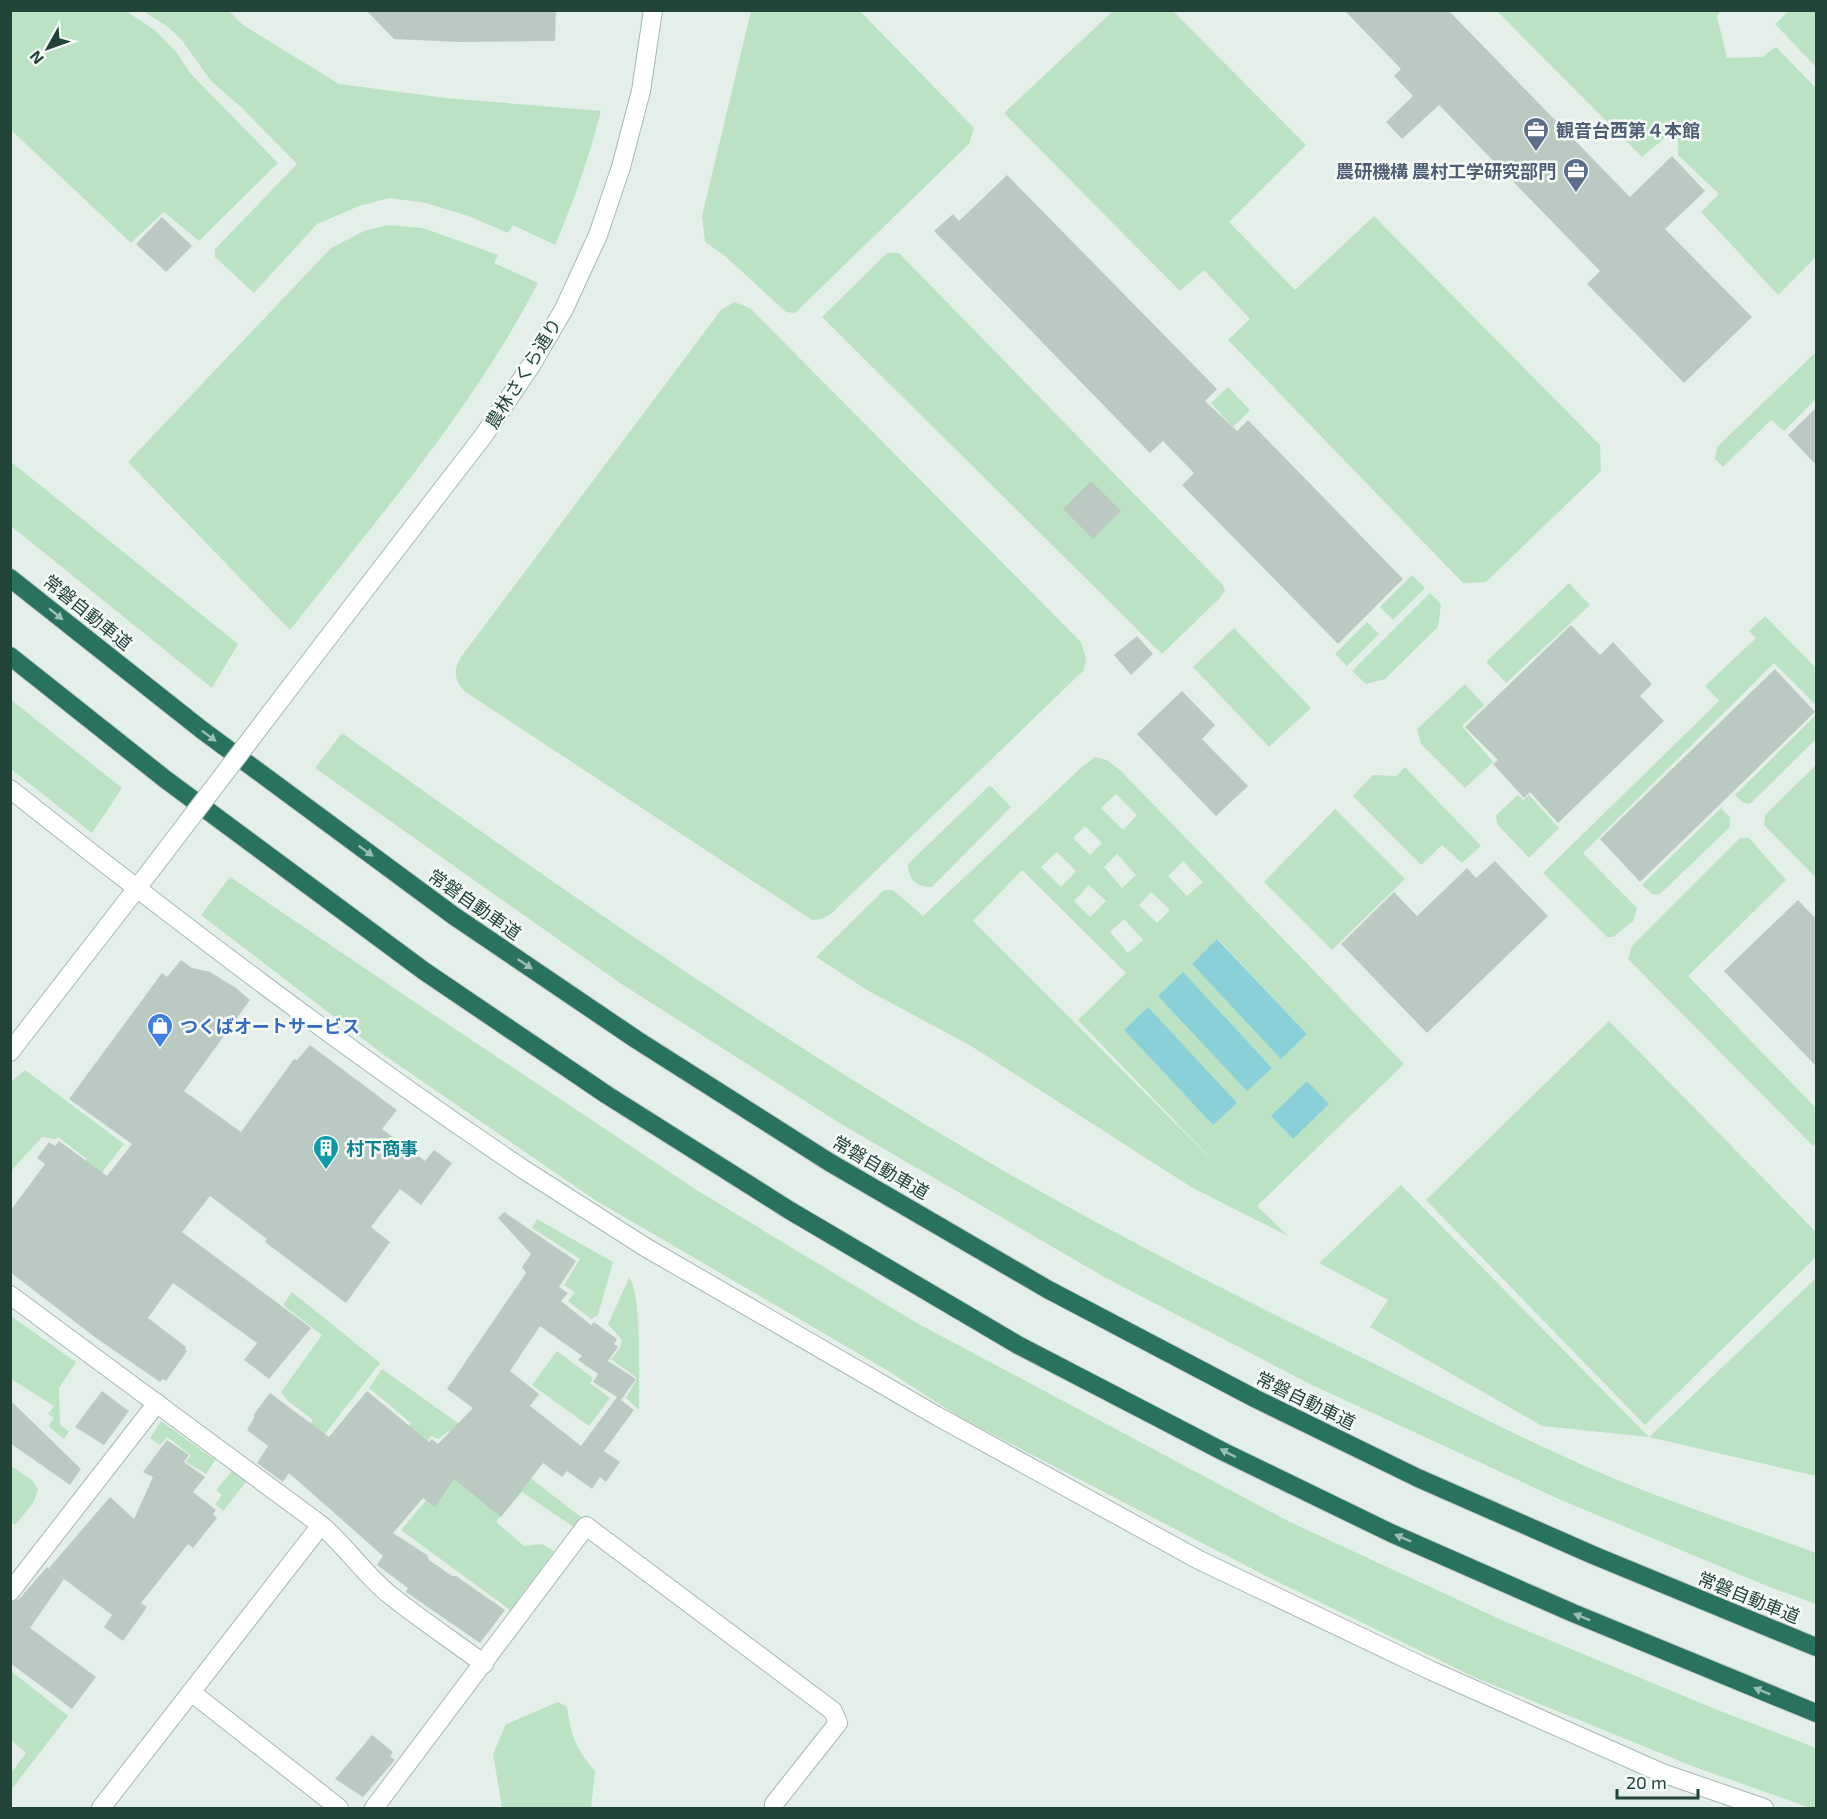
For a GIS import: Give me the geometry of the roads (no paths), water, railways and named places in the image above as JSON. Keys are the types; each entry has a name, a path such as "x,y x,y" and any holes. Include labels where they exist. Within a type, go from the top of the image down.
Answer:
{"highway":[{"name":"常磐自動車道","path":"10,578 202,730 454,916 637,1040 829,1162 1047,1289 1286,1414 1418,1478 1571,1546 1816,1647"},
{"path":"10,656 165,779 433,977 607,1095 778,1204 1008,1339 1214,1446 1391,1533 1573,1613 1816,1713"}],"street":[{"name":"農林さくら通り","path":"10,1052 484,435 530,367 564,309 598,235 621,167 641,91 653,10"},
{"path":"10,789 136,889 351,1049 523,1169 645,1247 937,1416 1199,1560 1432,1671 1662,1773 1764,1809"},
{"path":"10,1295 321,1525 389,1595 484,1664"},
{"path":"10,1592 157,1403"},
{"path":"101,1809 321,1525"},
{"path":"374,1809 586,1526 833,1711 838,1723 774,1804 774,1809"},
{"path":"191,1692 339,1809"}],"water":[{"path":"1217,939 1307,1034 1281,1059 1192,964"},
{"path":"1183,972 1272,1068 1247,1091 1158,996"},
{"path":"1148,1007 1237,1103 1213,1125 1124,1030"},
{"path":"1307,1081 1329,1104 1293,1139 1271,1116"}],"place":[{"name":"観音台西第４本館","path":"1536,153"},
{"name":"農研機構 農村工学研究部門","path":"1576,194"},
{"name":"つくばオートサービス","path":"160,1049"},
{"name":"村下商事","path":"326,1171"}]}
